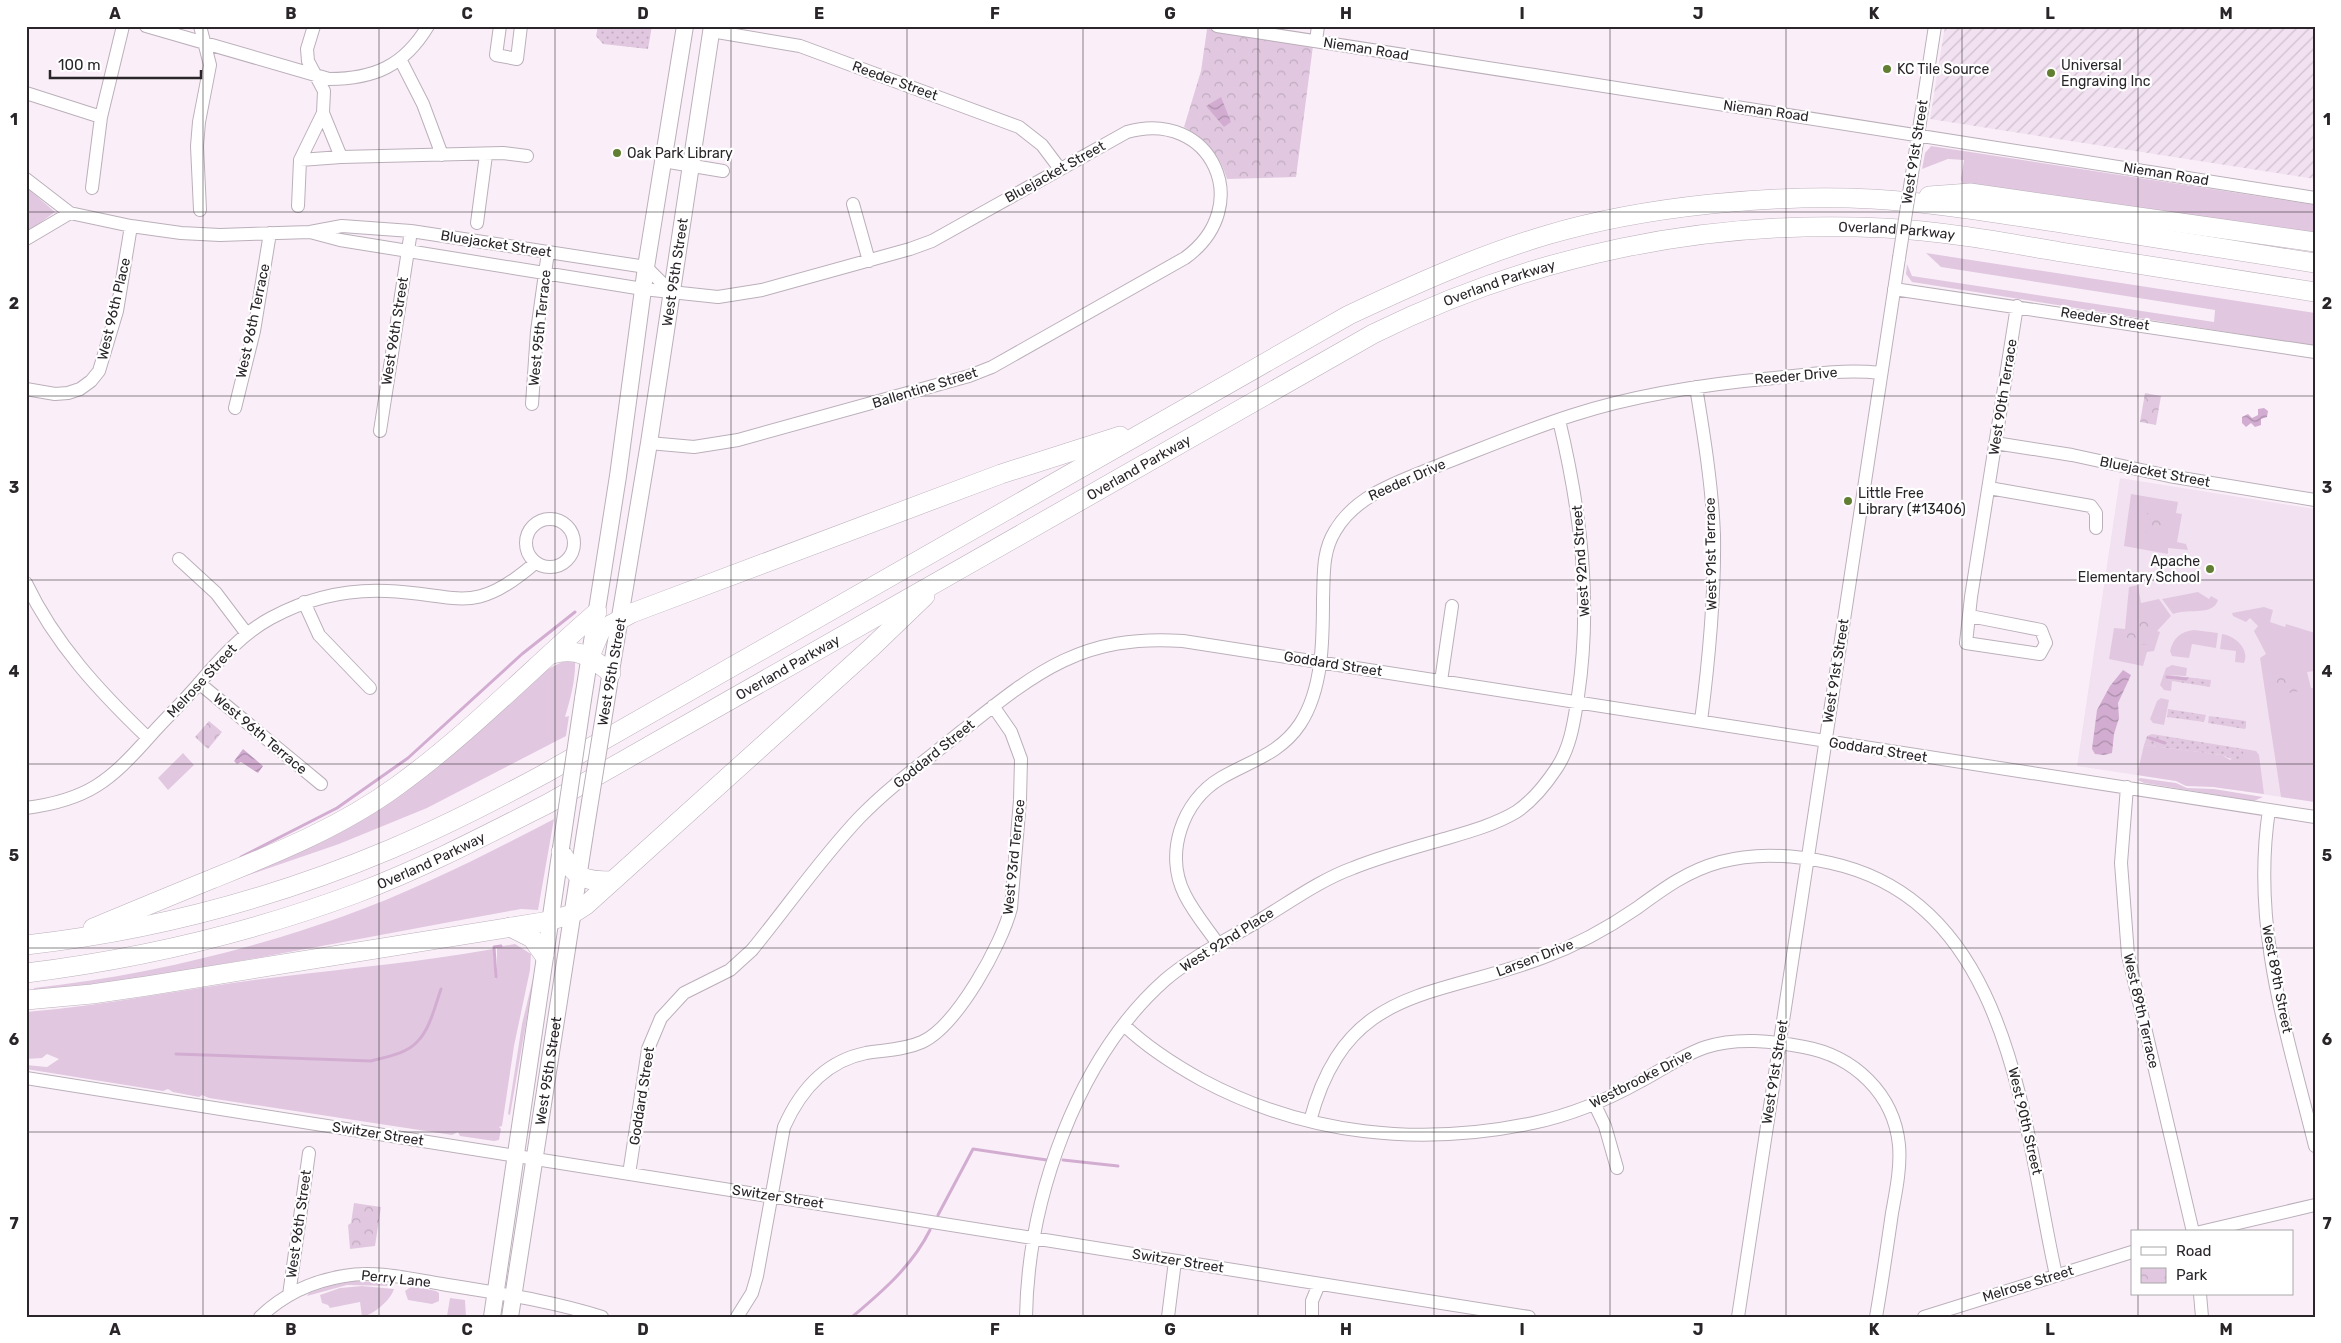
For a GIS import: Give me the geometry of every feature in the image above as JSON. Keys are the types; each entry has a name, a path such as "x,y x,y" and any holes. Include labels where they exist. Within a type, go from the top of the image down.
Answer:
{"highway":[{"path":"1870,199 1970,193 2315,242"},
{"name":"Overland Parkway","path":"26,945 62,941 135,928 254,898 346,867 439,827 544,774 1349,315 1448,270 1548,235 1648,214 1708,205 1761,200 1870,199 1923,203 1990,212 2315,263"},
{"name":"Overland Parkway","path":"26,973 156,952 249,930 358,893 414,870 549,803 1320,364 1414,314 1525,272 1615,248 1685,236 1794,226 1885,228 1981,239 2315,292"},
{"path":"2279,287 2286,300 2315,305"},
{"path":"590,656 601,630 621,618 1001,474 1155,425"},
{"path":"26,1000 54,999 138,988 549,921 572,914 586,905 872,647 946,576"},
{"path":"62,941 278,852 344,820 398,786 552,654 597,612"},
{"path":"552,654 564,651 578,652 590,656 610,679"},
{"path":"561,850 579,876 590,881 612,881"},
{"path":"510,927 532,938 544,955"}],"main road":[{"name":"West 95th Street","path":"492,1317 514,1155 597,612 646,267 685,26"},
{"name":"West 95th Street","path":"510,1317 572,914 649,443 712,29"}],"street":[{"path":"92,188 101,117 122,26"},
{"path":"146,26 329,79 367,76 383,70 400,59 417,44 428,26"},
{"path":"200,26 210,64 199,122 197,146 200,210"},
{"path":"298,206 300,160 323,113 324,91 308,62 308,50 314,26"},
{"path":"500,26 496,55 517,58 522,26"},
{"name":"Nieman Road","path":"1217,26 1918,134 2315,198"},
{"path":"1316,41 1318,26"},
{"name":"West 91st Street","path":"1738,1317 1935,26"},
{"name":"Reeder Street","path":"712,29 806,48 1020,127 1042,145 1060,169"},
{"path":"400,59 423,104 442,155"},
{"path":"26,93 101,117"},
{"path":"323,113 341,157"},
{"name":"Bluejacket Street","path":"310,232 340,240 643,290 711,297 744,294 869,261 932,241 1127,132 1156,128 1177,132 1191,139 1203,150 1214,168 1221,188"},
{"path":"300,160 341,157 512,153 527,156"},
{"path":"477,224 486,155"},
{"path":"663,161 723,171"},
{"name":"Bluejacket Street","path":"26,178 70,213 132,226 181,233 218,235 310,232 342,226 411,231 646,267"},
{"name":"Ballentine Street","path":"649,443 694,447 738,440 970,376 992,367 1186,258 1199,248 1210,234 1218,219 1221,204 1221,188"},
{"path":"852,204 869,261"},
{"path":"26,239 70,213"},
{"name":"West 96th Place","path":"26,389 55,394 68,393 80,389 91,381 99,371 117,311 132,226"},
{"name":"West 96th Street","path":"380,431 411,231"},
{"name":"West 96th Terrace","path":"235,408 254,331 270,233"},
{"name":"West 95th Terrace","path":"532,404 537,331 548,252"},
{"path":"646,267 671,292"},
{"name":"Reeder Street","path":"1894,289 2315,352"},
{"name":"West 90th Terrace","path":"1970,616 2040,630 2046,643 2040,654 2028,654 1966,643 1995,443 2017,306"},
{"name":"Reeder Drive","path":"1218,944 1191,905 1180,882 1176,858 1180,832 1192,805 1205,790 1221,778 1268,755 1294,732 1312,700 1319,662 1323,615 1324,562 1335,531 1352,510 1378,492 1511,436 1635,398 1696,387 1834,372 1881,374"},
{"name":"West 91st Terrace","path":"1696,387 1708,468 1714,533 1711,633 1701,721"},
{"name":"West 92nd Street","path":"1559,420 1578,506 1584,565 1585,627 1577,703"},
{"name":"Bluejacket Street","path":"1995,443 2072,455 2170,476 2315,500"},
{"path":"1989,488 2091,506 2096,513 2096,528"},
{"path":"179,559 216,593 247,634"},
{"name":"Melrose Street","path":"26,808 64,801 93,789 124,766 231,647 270,618 304,602 334,594 362,591 388,591 450,600 469,599 500,590 535,563"},
{"path":"26,583 50,626 83,672 148,738"},
{"path":"304,602 319,635 370,688"},
{"path":"1441,681 1452,606"},
{"name":"Goddard Street","path":"629,1174 648,1049 661,1018 672,1004 684,993 738,964 752,950 861,816 905,777 1028,679 1057,663 1101,646 1128,641 1183,641 2315,817"},
{"name":"West 96th Terrace","path":"199,683 321,784"},
{"name":"West 92nd Place","path":"1026,1317 1026,1294 1034,1238 1055,1152 1088,1080 1125,1026 1154,991 1168,978 1218,944 1338,874 1408,849 1476,829 1516,812 1557,769 1568,745 1577,703"},
{"name":"West 93rd Terrace","path":"737,1317 752,1293 784,1126 792,1108 818,1077 847,1060 865,1054 904,1048 925,1040 942,1028 955,1014 967,996 1007,924 1012,898 1020,800 1021,759 1011,732 993,706"},
{"name":"West 89th Terrace","path":"2128,787 2120,863 2128,955 2193,1230"},
{"name":"West 89th Street","path":"2269,810 2264,851 2265,923 2276,987 2315,1146"},
{"name":"Larsen Drive","path":"1310,1121 1324,1079 1346,1044 1357,1031 1395,1004 1431,990 1523,965 1552,955 1604,928 1683,876 1704,867 1742,858 1791,856 1807,858"},
{"name":"West 90th Street","path":"1807,858 1849,867 1900,890 1933,917 1964,958 1996,1020 2010,1058 2024,1109 2056,1275"},
{"name":"Westbrooke Drive","path":"1125,1026 1182,1069 1220,1089 1277,1112 1330,1127 1363,1132 1418,1136 1490,1132 1536,1122 1594,1104 1703,1048 1723,1042 1744,1040 1817,1049 1843,1059 1857,1068 1877,1089 1894,1121 1900,1154 1876,1317"},
{"name":"Switzer Street","path":"26,1078 1529,1317"},
{"path":"1594,1104 1605,1126 1617,1168"},
{"name":"West 96th Street","path":"289,1295 310,1153"},
{"path":"2209,1230 2315,1205"},
{"name":"Melrose Street","path":"1924,1317 2131,1252"},
{"path":"1168,1317 1174,1261"},
{"name":"Perry Lane","path":"260,1317 289,1295 332,1278 359,1274 386,1275 513,1296 602,1317"},
{"path":"1312,1317 1312,1301 1319,1284"},
{"path":"2200,1296 2202,1317"}],"shaded area":[{"path":"1945,26 2315,26 2315,179 1930,119"},
{"path":"2120,478 2315,509 2315,802 2077,766"}],"green space":[{"path":"598,26 652,26 648,49 603,44 596,36"},
{"path":"1207,29 1313,46 1296,177 1227,179 1220,162 1211,148 1184,127 1201,71"},
{"path":"1931,146 2315,205 2315,233 1963,185 1961,179 1964,160 1948,159 1922,169 1925,153"},
{"path":"26,187 55,212 26,233"},
{"path":"1926,253 2315,313 2315,346 1912,282 1906,274 1907,264 1912,276 2214,322 2215,310 1941,267"},
{"path":"2145,393 2161,396 2156,425 2140,422"},
{"path":"2131,494 2178,502 2176,513 2182,514 2177,542 2186,544 2188,550 2168,548 2168,554 2124,546"},
{"path":"2149,512 2156,512 2163,527 2158,533 2149,535 2139,526 2138,520"},
{"path":"2138,585 2141,603 2159,599 2171,616 2157,631 2160,632 2154,651 2147,652 2143,666 2109,659 2114,628 2125,629 2129,587"},
{"path":"2198,592 2209,599 2211,596 2218,600 2215,605 2206,610 2173,614 2162,599"},
{"path":"2264,607 2273,610 2270,622 2285,627 2286,624 2315,633 2315,671 2307,672 2311,688 2315,688 2315,802 2281,797 2260,658 2266,654 2254,631 2258,626 2250,618 2246,622 2233,616 2232,613"},
{"path":"2137,620 2152,621 2153,629 2149,645 2127,644 2126,632"},
{"path":"2194,630 2218,633 2216,648 2192,644 2189,658 2172,656 2170,651 2175,639 2181,634"},
{"path":"2222,634 2227,635 2240,644 2245,653 2244,663 2235,662 2236,651 2220,649"},
{"path":"570,658 575,658 575,673 565,717 569,716 566,736 427,808 339,844 220,885 294,852 546,670"},
{"path":"2172,665 2187,668 2186,676 2168,675 2167,679 2172,681 2171,691 2164,690 2160,685 2166,668"},
{"path":"2296,674 2300,691 2278,695 2275,678"},
{"path":"2168,675 2211,680 2210,687 2172,681 2167,679"},
{"path":"2161,698 2169,700 2164,725 2153,723 2150,719 2157,701"},
{"path":"2168,709 2206,715 2204,722 2167,717"},
{"path":"2209,716 2246,721 2246,727 2245,729 2208,723"},
{"path":"209,721 222,732 208,749 195,737"},
{"path":"2152,734 2244,749 2242,759 2237,761 2222,755 2144,745 2147,736"},
{"path":"2144,745 2222,755 2230,760 2243,753 2244,749 2256,751 2259,755 2264,794 2213,787 2186,786 2176,781 2137,775"},
{"path":"183,753 194,765 168,790 158,778"},
{"path":"2140,778 2176,783 2187,788 2214,789 2263,797 2254,801 2144,783 2138,780"},
{"path":"554,819 538,910 521,909 217,965 34,993 34,988 113,977 191,961 306,929 371,906 424,883"},
{"path":"515,944 531,954 530,970 514,1046 502,1126 499,1127 501,1129 499,1140 494,1141 460,1136 458,1132 452,1135 209,1098 202,1095 199,1097 173,1092 168,1089 163,1091 26,1069 26,1065 47,1067 59,1059 47,1054 42,1058 26,1059 26,1012 493,949 495,979 497,977 497,947"},
{"path":"536,966 510,1115 508,1114 522,1024"},
{"path":"354,1203 381,1207 375,1246 350,1249 348,1225 351,1223"},
{"path":"354,1281 380,1282 393,1286 347,1285 307,1296 309,1293 329,1286"},
{"path":"362,1286 394,1289 381,1306 362,1317 360,1302 330,1308 322,1303 320,1295 340,1288"},
{"path":"412,1286 436,1291 439,1293 439,1301 432,1304 408,1300 405,1291"},
{"path":"450,1298 465,1300 466,1317 447,1316"}],"water":[{"path":"1221,97 1231,122 1224,127 1206,106"},
{"path":"2264,408 2268,411 2267,417 2261,419 2261,425 2255,427 2251,423 2246,427 2242,423 2242,417 2248,414 2252,418 2258,415 2258,409"},
{"path":"2123,670 2131,675 2118,703 2119,718 2114,734 2112,753 2104,755 2095,754 2092,749 2097,710 2110,686"},
{"path":"243,749 263,766 258,773 241,762 237,764 234,761"}],"waterway":[{"path":"241,857 337,808 408,758 522,654 575,612"},
{"path":"2167,677 2186,679"},
{"path":"2150,738 2165,743"},
{"path":"496,977 494,947 501,946"},
{"path":"176,1054 371,1061 401,1052 412,1046 422,1037 429,1024 441,989"},
{"path":"938,1215 973,1149 1047,1160"},
{"path":"1063,1160 1118,1166"},
{"path":"852,1317 886,1288 906,1266 930,1230"}],"place":[{"name":"KC Tile Source","path":"1887,69"},
{"name":"Universal Engraving Inc","path":"2051,73"},
{"name":"Oak Park Library","path":"617,153"},
{"name":"Little Free Library (#13406)","path":"1848,501"},
{"name":"Apache Elementary School","path":"2210,569"}]}
